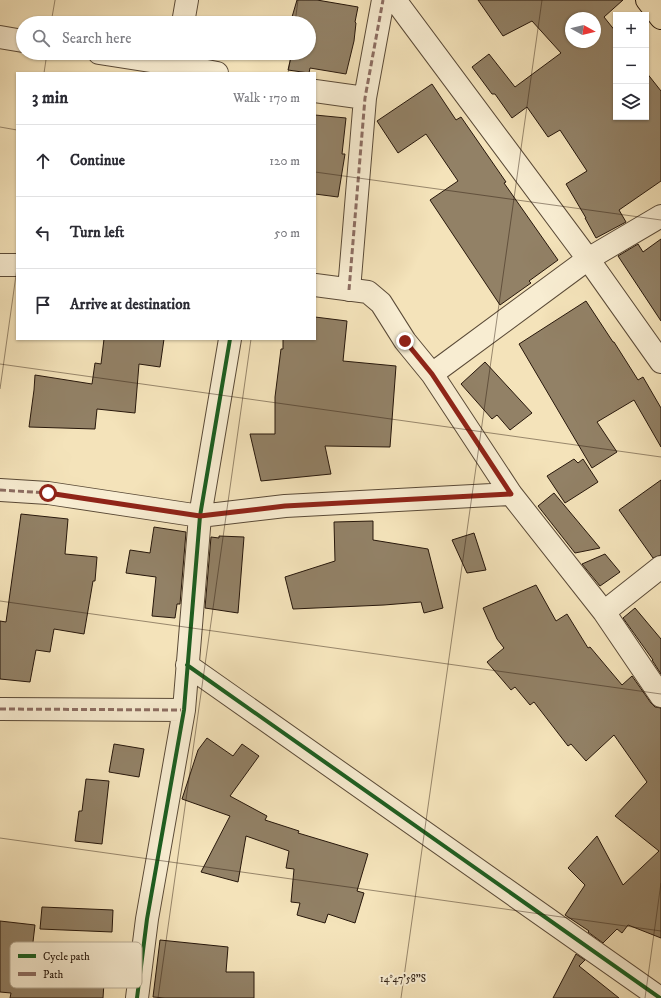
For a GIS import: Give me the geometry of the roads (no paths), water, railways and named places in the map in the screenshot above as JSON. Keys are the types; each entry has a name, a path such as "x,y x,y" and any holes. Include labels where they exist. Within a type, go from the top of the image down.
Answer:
{"main road":[{"path":"647,0 661,18"}],"street":[{"path":"184,16 187,0"},
{"path":"349,290 365,98 383,0"},
{"path":"395,0 588,259 661,362"},
{"path":"0,38 16,40"},
{"path":"148,60 212,72"},
{"path":"316,90 365,98"},
{"path":"432,374 588,259 661,216"},
{"path":"0,265 16,265"},
{"path":"316,285 368,292 381,303 405,341 432,374 511,494 604,612 661,696"},
{"path":"142,958 147,919 184,710 200,516 230,340"},
{"path":"0,490 48,493 200,516 285,506 511,494"},
{"path":"604,612 661,567"},
{"path":"187,665 660,998"},
{"path":"0,709 184,710"},
{"path":"137,998 138,988"}]}
